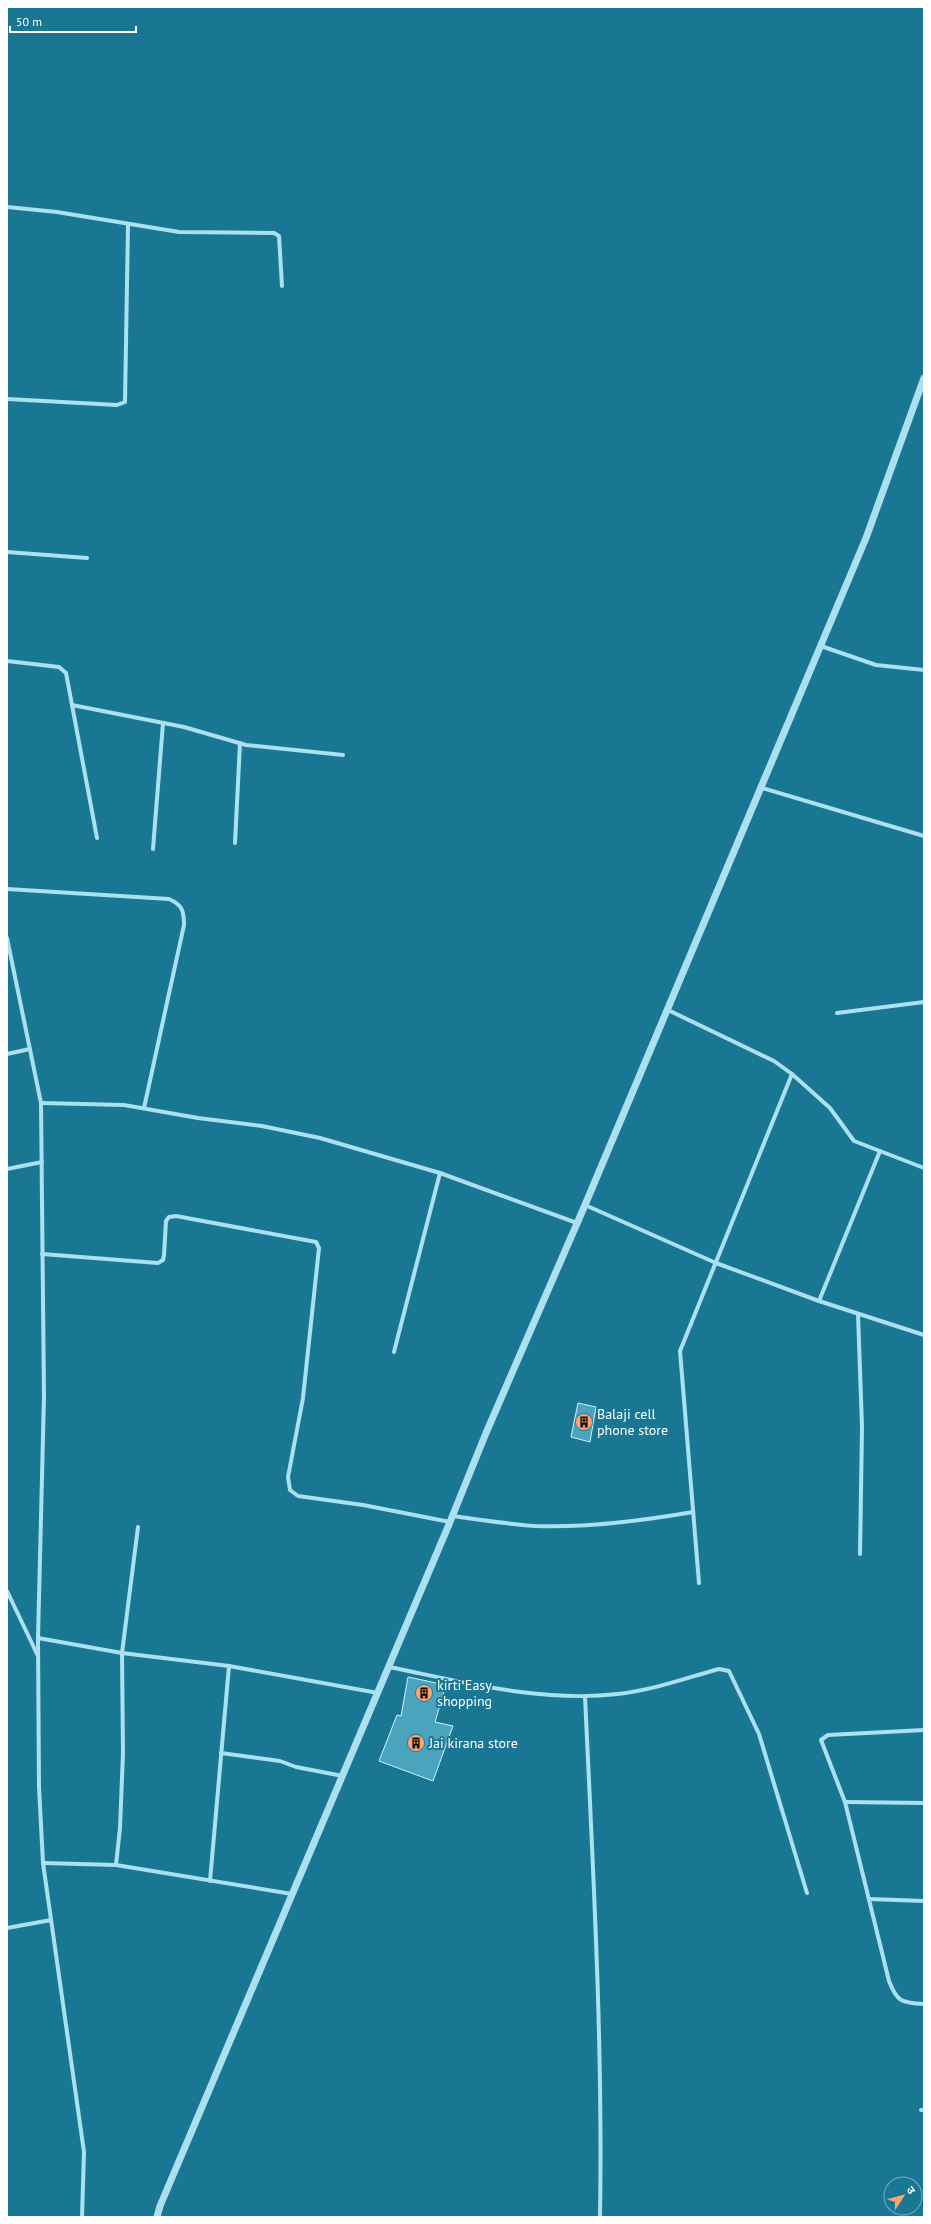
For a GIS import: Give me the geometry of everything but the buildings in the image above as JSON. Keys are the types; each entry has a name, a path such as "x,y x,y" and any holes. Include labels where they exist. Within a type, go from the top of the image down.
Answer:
{"street":[{"path":"7,207 57,212 128,225 193,233 278,234 282,286"},
{"path":"7,399 117,405 125,402 128,225"},
{"path":"157,2217 160,2206 378,1694 486,1433 585,1205 762,788 866,538 924,378"},
{"path":"7,552 87,558"},
{"path":"821,646 876,666 924,670"},
{"path":"7,661 60,667 66,673 97,838"},
{"path":"72,705 184,727 240,743 343,755"},
{"path":"153,849 163,724"},
{"path":"235,843 240,743"},
{"path":"762,788 924,836"},
{"path":"7,889 169,899 179,903 184,911 184,924 144,1108"},
{"path":"7,938 41,1103 44,1396 38,1638 39,1787 43,1863 84,2152 82,2217"},
{"path":"837,1014 924,1002"},
{"path":"668,1010 774,1061 792,1074 830,1108 852,1140 924,1168"},
{"path":"7,1054 30,1049"},
{"path":"699,1583 680,1351 792,1074"},
{"path":"41,1103 124,1105 269,1127 320,1138 440,1173 577,1223"},
{"path":"819,1301 880,1151"},
{"path":"7,1169 42,1162"},
{"path":"394,1352 440,1173"},
{"path":"585,1205 716,1263 819,1301 924,1335"},
{"path":"42,1254 158,1263 163,1260 164,1255 166,1221 169,1218 176,1216 316,1242 319,1248 303,1398 288,1477 290,1490 298,1496 451,1519 535,1526 588,1525 639,1521 693,1512"},
{"path":"858,1314 862,1427 860,1554"},
{"path":"116,1865 120,1828 123,1753 122,1654 138,1527"},
{"path":"7,1591 38,1658"},
{"path":"38,1638 122,1654 229,1666 378,1694"},
{"path":"210,1881 229,1666"},
{"path":"389,1667 519,1692 585,1696 641,1690 719,1668 729,1671 759,1734 807,1893"},
{"path":"585,1696 596,1924 602,2116 600,2217"},
{"path":"924,1730 828,1735 823,1737 822,1742 845,1802 894,1993 899,2000 908,2003 924,2004"},
{"path":"221,1753 280,1761 296,1767 343,1776"},
{"path":"845,1802 924,1803"},
{"path":"43,1863 116,1865 292,1894"},
{"path":"869,1899 924,1901"},
{"path":"7,1928 51,1920"}],"place":[{"name":"Balaji cell phone store","path":"584,1422"},
{"name":"kirti Easy shopping","path":"424,1693"},
{"name":"Jai kirana store","path":"416,1743"}]}
